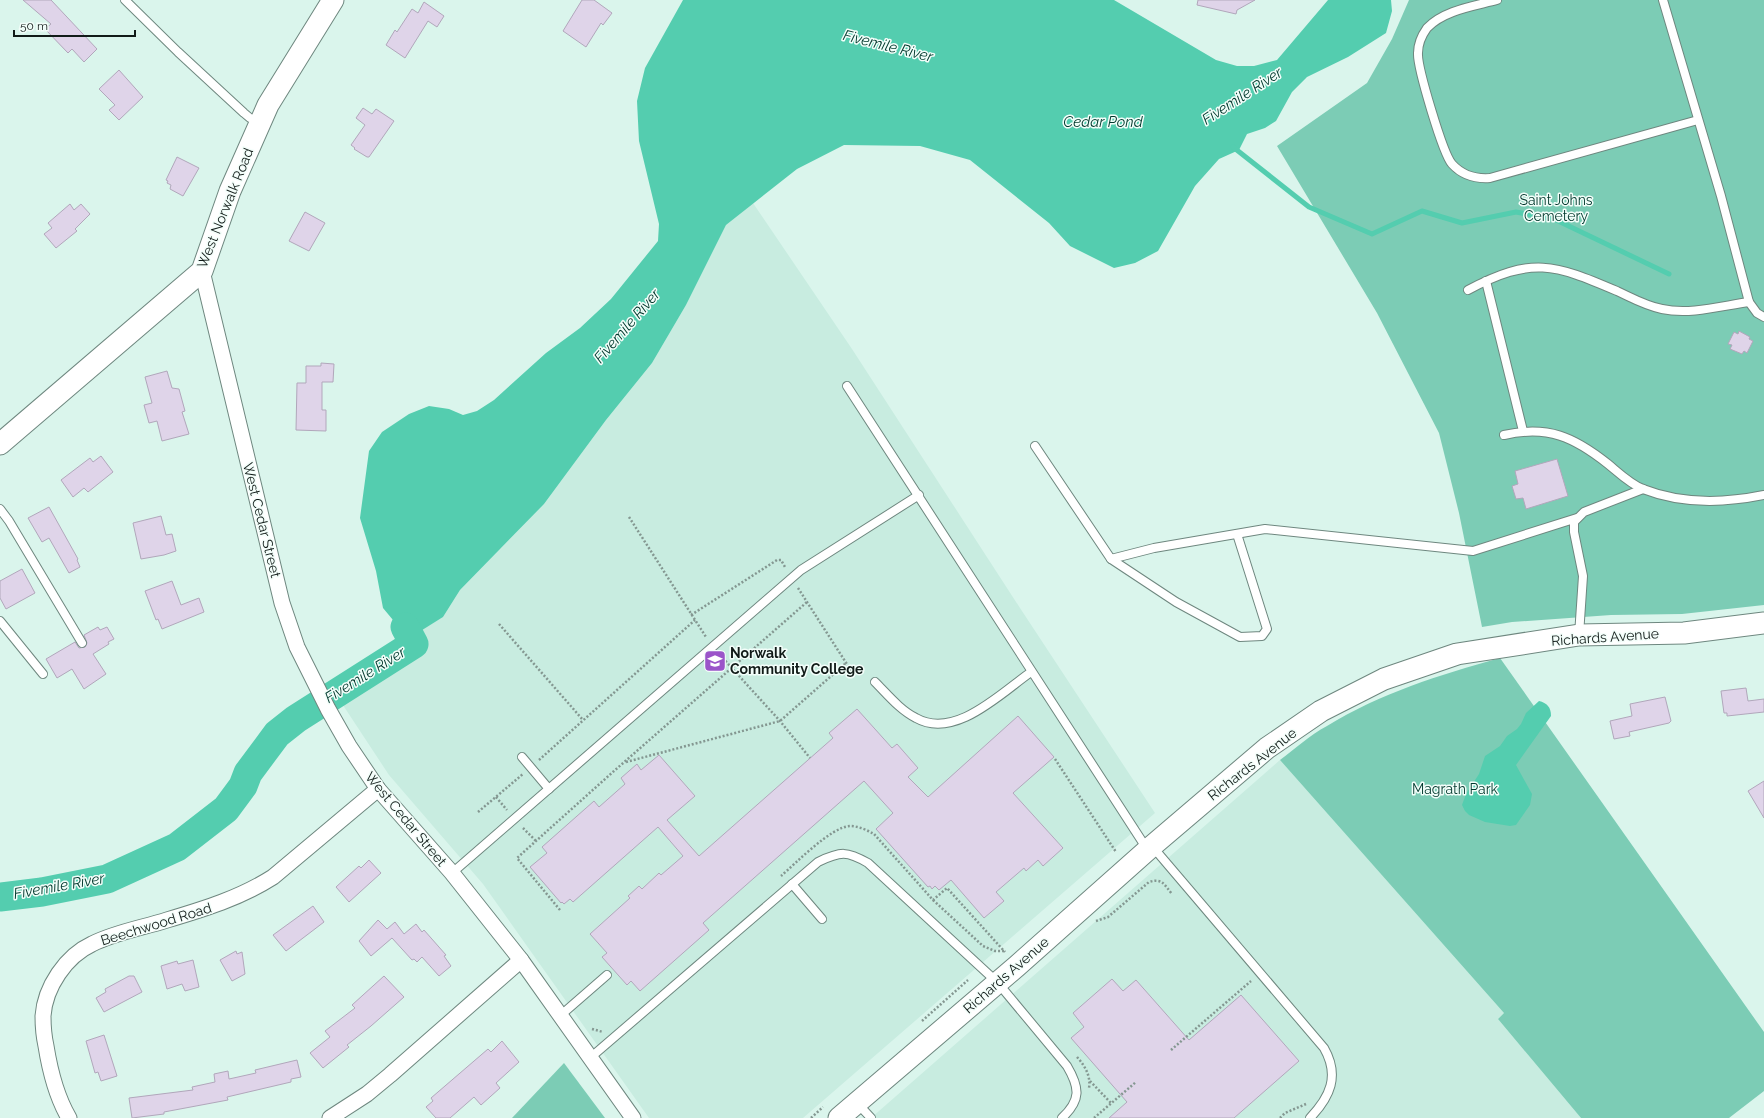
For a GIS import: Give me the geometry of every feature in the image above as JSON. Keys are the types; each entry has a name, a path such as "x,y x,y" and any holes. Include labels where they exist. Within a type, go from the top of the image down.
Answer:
{"street":[{"name":"West Norwalk Road","path":"0,444 202,271 230,191 268,105 333,0"},
{"name":"West Cedar Street","path":"202,271 282,603 297,647 328,709 349,746 378,789 452,873 521,960 633,1118"},
{"name":"Richards Avenue","path":"839,1118 864,1111 1145,843 1267,748 1321,711 1384,680 1457,654 1579,635 1684,632 1764,623"},
{"name":"Beechwood Road","path":"69,1118 58,1094 48,1060 43,1029 43,1016 51,989 57,977 69,960 83,948 93,943 222,903 258,887 273,878 378,789"},
{"path":"330,1118 367,1094 390,1075 521,960"}],"lane":[{"path":"125,0 178,52 244,113 250,118 261,121"},
{"path":"1497,0 1443,16 1426,29 1419,44 1419,64 1443,146 1452,164 1464,174 1481,179 1490,178 1698,120"},
{"path":"1663,0 1721,196 1749,302 1757,313 1764,317"},
{"path":"1468,290 1514,270 1544,268 1559,269 1576,274 1650,306 1673,311 1688,311 1749,302"},
{"path":"1486,281 1523,431"},
{"path":"847,386 919,495 1031,672 1145,843 1324,1048 1332,1068 1331,1081 1327,1095 1310,1118"},
{"path":"1504,435 1523,431 1555,434 1577,443 1594,453 1628,480 1643,489 1674,497 1696,500 1732,500 1764,494"},
{"path":"1035,446 1111,558 1176,602 1240,638 1262,636 1267,629 1237,534"},
{"path":"1579,635 1583,581 1581,560 1573,526 1577,518 1584,512 1643,489"},
{"path":"452,873 801,570 919,495"},
{"path":"0,509 9,521 82,643"},
{"path":"1111,558 1154,548 1265,529 1473,551 1577,518"},
{"path":"0,621 43,674"},
{"path":"874,682 899,706 916,718 924,722 941,725 958,721 973,714 1031,672"},
{"path":"522,757 549,789"},
{"path":"590,1058 818,862 835,854 852,854 868,863 998,983 1067,1066 1076,1081 1077,1097 1070,1111 1062,1118"},
{"path":"792,884 822,919"},
{"path":"561,1015 607,974"}],"path":[{"path":"629,517 706,638"},
{"path":"691,615 777,560 781,560 785,567"},
{"path":"798,588 852,672"},
{"path":"560,910 517,858 807,602"},
{"path":"478,812 695,620"},
{"path":"499,624 583,720"},
{"path":"720,655 731,669 780,721 810,758"},
{"path":"624,762 780,721 846,663"},
{"path":"1055,759 1116,852 1145,843"},
{"path":"496,797 508,811"},
{"path":"523,828 536,842"},
{"path":"1090,926 1096,921 1108,917 1149,882 1156,880 1163,883 1172,894"},
{"path":"934,900 983,946 995,951 1004,951 1010,946"},
{"path":"1171,1050 1251,981 1256,987"},
{"path":"1074,1053 1083,1064 1090,1081 1111,1103"},
{"path":"1089,1093 1090,1081"},
{"path":"1094,1118 1136,1082"},
{"path":"1280,1118 1285,1113 1307,1104 1310,1100"}],"shaded area":[{"name":"Norwalk Community College","path":"753,203 852,349 1155,813 803,1118 649,1118 483,884 389,775 333,690 418,632 443,617 460,590 544,504 606,420 652,363 686,305 726,225"},
{"path":"1280,760 1504,1013 1498,1019 1581,1118 871,1118"}],"green space":[{"name":"Saint Johns Cemetery","path":"1409,0 1764,0 1764,605 1682,614 1611,615 1512,622 1482,627 1459,513 1439,433 1377,313 1277,146 1367,83 1392,39"},
{"name":"Magrath Park","path":"1500,658 1764,1032 1764,1091 1729,1118 1581,1118 1498,1019 1504,1013 1280,760 1309,738 1347,714 1389,694 1433,678"},
{"path":"564,1063 605,1118 512,1118"}],"water":[{"name":"Cedar Pond","path":"683,0 1114,0 1216,60 1237,66 1254,66 1277,60 1328,0 1391,0 1392,11 1386,33 1348,57 1307,77 1292,92 1276,121 1265,128 1247,134 1239,150 1219,159 1195,186 1158,251 1135,263 1114,268 1070,246 1049,223 970,160 920,146 844,145 797,169 726,225 686,305 652,363 606,420 544,504 460,590 443,617 419,632 393,620 383,608 376,571 360,518 369,451 382,432 409,414 429,406 449,409 463,415 477,411 494,400 546,353 580,328 611,299 658,241 659,224 639,141 637,101 645,68"},
{"path":"1539,701 1548,706 1551,716 1516,765 1532,794 1530,805 1516,825 1510,826 1485,822 1469,815 1462,805 1466,794 1479,774 1485,756 1500,746 1507,736 1517,729 1526,713"}],"building":[{"path":"23,0 51,0 97,49 84,62 72,49 68,53 45,29 51,24"},
{"path":"582,0 594,0 612,13 603,25 601,23 586,47 563,31"},
{"path":"1198,0 1255,0 1237,10 1236,14 1197,5"},
{"path":"424,2 444,16 437,27 428,21 405,58 386,45 395,30 397,32 412,9 418,13"},
{"path":"119,70 143,97 119,120 109,110 115,105 99,89"},
{"path":"363,108 372,114 376,109 394,121 369,157 354,149 355,148 351,145 365,125 356,118"},
{"path":"177,157 199,168 183,196 170,189 171,185 167,183 168,181 166,180"},
{"path":"70,204 74,210 81,204 90,214 75,229 77,231 56,248 44,234 52,228 48,223"},
{"path":"305,212 325,223 309,251 289,241"},
{"path":"1739,331 1750,337 1749,339 1753,341 1747,353 1744,351 1742,354 1730,349 1732,345 1728,344 1734,332 1738,334"},
{"path":"321,363 334,364 333,382 322,382 322,410 326,410 326,431 296,430 297,383 306,383 306,366 321,366"},
{"path":"167,371 172,388 179,389 185,411 182,412 189,434 162,441 157,421 149,423 144,405 152,403 145,377"},
{"path":"101,456 113,472 88,492 84,488 73,497 61,480 90,458 93,462"},
{"path":"1557,459 1568,496 1526,509 1523,498 1516,499 1512,486 1518,484 1515,471"},
{"path":"49,507 78,559 77,560 80,567 69,573 49,538 42,542 28,518"},
{"path":"161,516 166,535 172,534 176,551 164,555 141,559 133,523"},
{"path":"22,569 35,593 6,609 0,598 0,581"},
{"path":"172,581 181,605 199,598 204,612 162,629 158,619 156,620 145,591"},
{"path":"98,627 100,630 107,627 114,639 93,654 106,674 84,689 72,669 57,678 46,659 75,642 79,648 85,647 87,643 84,635"},
{"path":"1746,688 1748,701 1764,699 1764,712 1727,716 1727,713 1724,713 1721,691"},
{"path":"1665,697 1671,721 1669,723 1629,732 1630,736 1614,739 1610,721 1632,716 1630,704"},
{"path":"857,709 892,748 897,744 918,768 908,777 928,797 1018,716 1054,757 1013,793 1063,848 1043,866 1038,860 1026,871 1024,868 996,892 1004,901 984,918 951,880 939,890 935,886 932,889 930,886 928,887 876,829 893,813 864,781 703,923 709,930 640,991 631,981 627,985 602,957 607,953 590,934 630,898 628,896 639,886 642,889 659,873 661,875 683,856 658,827 573,902 570,899 564,904 562,902 561,903 530,867 547,853 542,847 594,801 599,807 625,784 621,778 637,764 641,770 659,755 695,796 667,820 699,856 833,738 829,733"},
{"path":"1764,781 1764,818 1748,791"},
{"path":"369,860 381,873 349,902 336,887 359,866 361,868"},
{"path":"313,906 324,922 286,951 273,935"},
{"path":"378,920 387,929 395,922 404,934 416,924 422,932 424,930 446,955 444,956 451,966 439,976 422,957 417,962 414,959 412,960 392,938 371,956 359,941"},
{"path":"236,951 237,954 242,952 245,974 232,981 220,960"},
{"path":"193,960 199,987 185,991 182,984 167,989 161,966 177,961 178,964"},
{"path":"129,976 134,976 142,992 104,1012 96,998 106,992 105,989"},
{"path":"384,976 404,997 347,1045 349,1047 323,1068 310,1053 330,1037 325,1031 355,1008 352,1005"},
{"path":"1112,979 1123,991 1136,980 1189,1040 1241,995 1299,1061 1234,1118 1109,1118 1127,1102 1071,1038 1084,1027 1073,1013"},
{"path":"104,1035 117,1076 101,1081 98,1072 95,1073 86,1041"},
{"path":"502,1041 519,1062 496,1083 500,1088 481,1105 474,1097 450,1118 436,1118 426,1107 433,1101 431,1098 488,1049 491,1052"},
{"path":"297,1060 301,1077 291,1079 291,1082 227,1097 228,1100 164,1112 164,1114 132,1118 129,1098 193,1090 192,1087 215,1082 214,1074 228,1071 229,1079 256,1073 255,1070"}],"waterway":[{"path":"1233,147 1309,207 1372,234 1422,211 1462,223 1516,212 1554,219 1669,274"},
{"name":"Fivemile River","path":"0,897 42,892 107,879 177,847 226,809 243,786 248,773 277,734 296,719 414,644 405,627"}],"place":[{"name":"Norwalk Community College","path":"715,661"}]}
